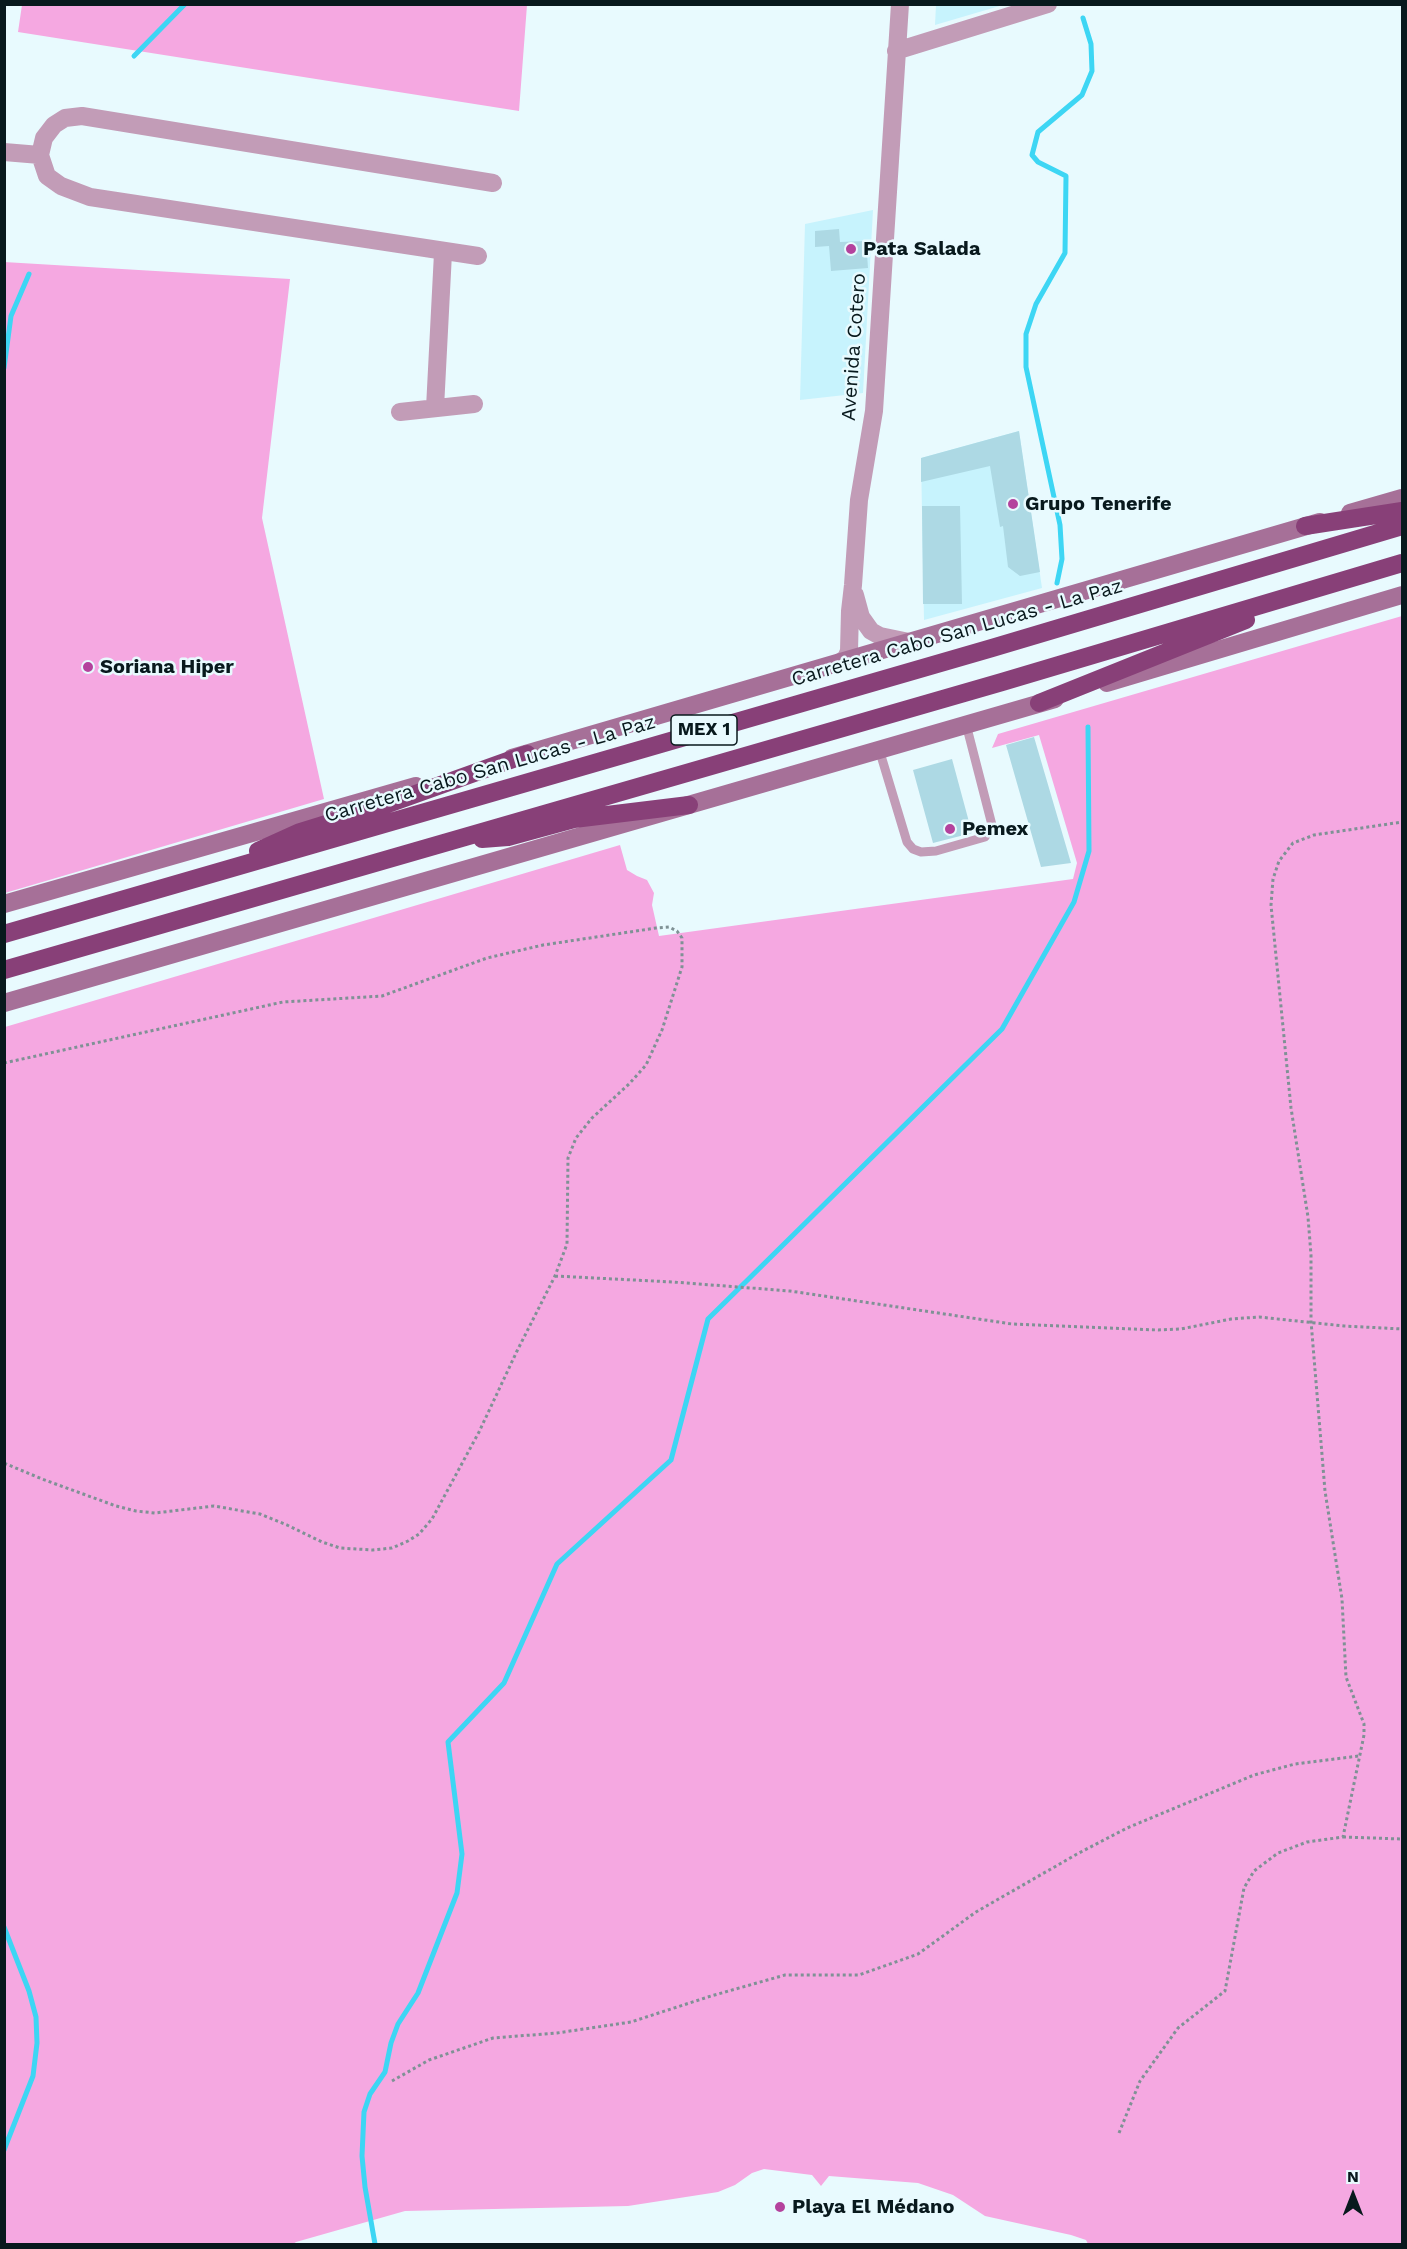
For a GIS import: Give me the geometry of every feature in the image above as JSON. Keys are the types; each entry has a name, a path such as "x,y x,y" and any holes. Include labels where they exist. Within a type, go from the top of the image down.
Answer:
{"highway":[{"path":"1305,526 1402,511"},
{"name":"Carretera Cabo San Lucas - La Paz","path":"4,934 992,648 1402,526"},
{"name":"MEX 1","path":"4,970 1002,682 1402,563"},
{"path":"1039,703 1348,579"},
{"path":"195,879 300,832 371,810 527,754"},
{"path":"447,841 508,837 574,819 689,805"}],"main road":[{"path":"4,904 527,754 1402,498"},
{"path":"4,1003 1039,703 1402,595"}],"street":[{"name":"Avenida Cotero","path":"854,585 859,500 877,380 900,4"},
{"path":"896,51 1048,4"},
{"path":"478,256 443,253 90,196 61,186 47,176 40,155 44,138 54,124 65,118 82,116 493,183"},
{"path":"4,152 40,155"},
{"path":"435,408 443,253"},
{"path":"400,412 474,404"},
{"path":"854,585 858,610 867,627 880,636 909,642"},
{"path":"839,663 846,658 849,651 850,611 854,585"}],"lane":[{"path":"879,749 907,842 913,849 921,852 936,851 985,837 992,825 966,724"}],"path":[{"path":"1343,1837 1364,1724 1346,1677 1342,1599 1325,1491 1311,1321 1311,1255 1308,1217 1291,1108 1271,905 1273,879 1279,861 1293,843 1314,835 1402,822"},
{"path":"4,1063 283,1002 382,996 487,958 518,950 669,927 677,931 682,938 682,967 662,1030 646,1065 592,1118 576,1138 568,1158 567,1244 555,1276 479,1432 432,1519 419,1534 392,1548 373,1550 340,1548 260,1514 214,1506 155,1513 136,1511 42,1479 4,1463"},
{"path":"555,1276 790,1291 1012,1324 1158,1330 1181,1329 1246,1317 1402,1329"},
{"path":"392,2081 429,2060 493,2038 557,2033 631,2022 785,1975 859,1975 918,1954 976,1912 1127,1828 1254,1774 1295,1764 1359,1756"},
{"path":"1119,2133 1140,2081 1178,2028 1225,1991 1244,1888 1254,1871 1278,1853 1307,1842 1343,1837 1402,1839"}],"shaded area":[{"path":"936,4 1003,5 935,25"},
{"path":"22,5 527,5 519,111 18,32"},
{"path":"873,210 863,393 800,400 805,224"},
{"path":"4,262 290,279 262,518 324,799 5,893"},
{"path":"1019,431 1042,588 924,620 921,458"},
{"path":"1402,616 1402,2244 1088,2244 1086,2240 1071,2235 985,2216 953,2195 918,2183 829,2176 821,2186 812,2175 764,2169 718,2192 628,2206 405,2211 293,2244 5,2244 5,1027 620,845 627,870 647,880 654,893 652,905 659,936 1073,879 1077,863 1039,735 992,748 998,734"}],"building":[{"name":"Pata Salada","path":"839,229 840,242 866,241 868,268 831,271 829,246 815,247 815,231"},
{"name":"Grupo Tenerife","path":"1019,431 1040,572 1020,576 1008,567 1003,526 1000,527 990,466 921,482 921,458"},
{"path":"922,506 960,506 962,604 923,604"},
{"path":"1034,737 1071,863 1041,867 1006,745"},
{"path":"952,759 972,833 933,843 913,770"}],"waterway":[{"path":"134,56 185,4"},
{"path":"1057,583 1062,559 1060,525 1026,367 1026,334 1036,304 1065,253 1066,176 1038,162 1032,155 1038,132 1082,95 1092,71 1091,44 1083,18"},
{"path":"4,368 11,316 29,274"},
{"path":"375,2244 362,2156 364,2112 370,2094 385,2072 398,2024 418,1993 457,1893 462,1854 448,1742 504,1683 557,1564 671,1460 708,1319 1002,1029 1074,902 1089,851 1088,727"},
{"path":"4,1927 29,1991 36,2017 37,2043 33,2076 4,2150"}],"place":[{"name":"Pata Salada","path":"851,249"},
{"name":"Grupo Tenerife","path":"1013,504"},
{"name":"Soriana Hiper","path":"88,667"},
{"name":"Pemex","path":"950,829"},
{"name":"Playa El Médano","path":"780,2207"}]}
